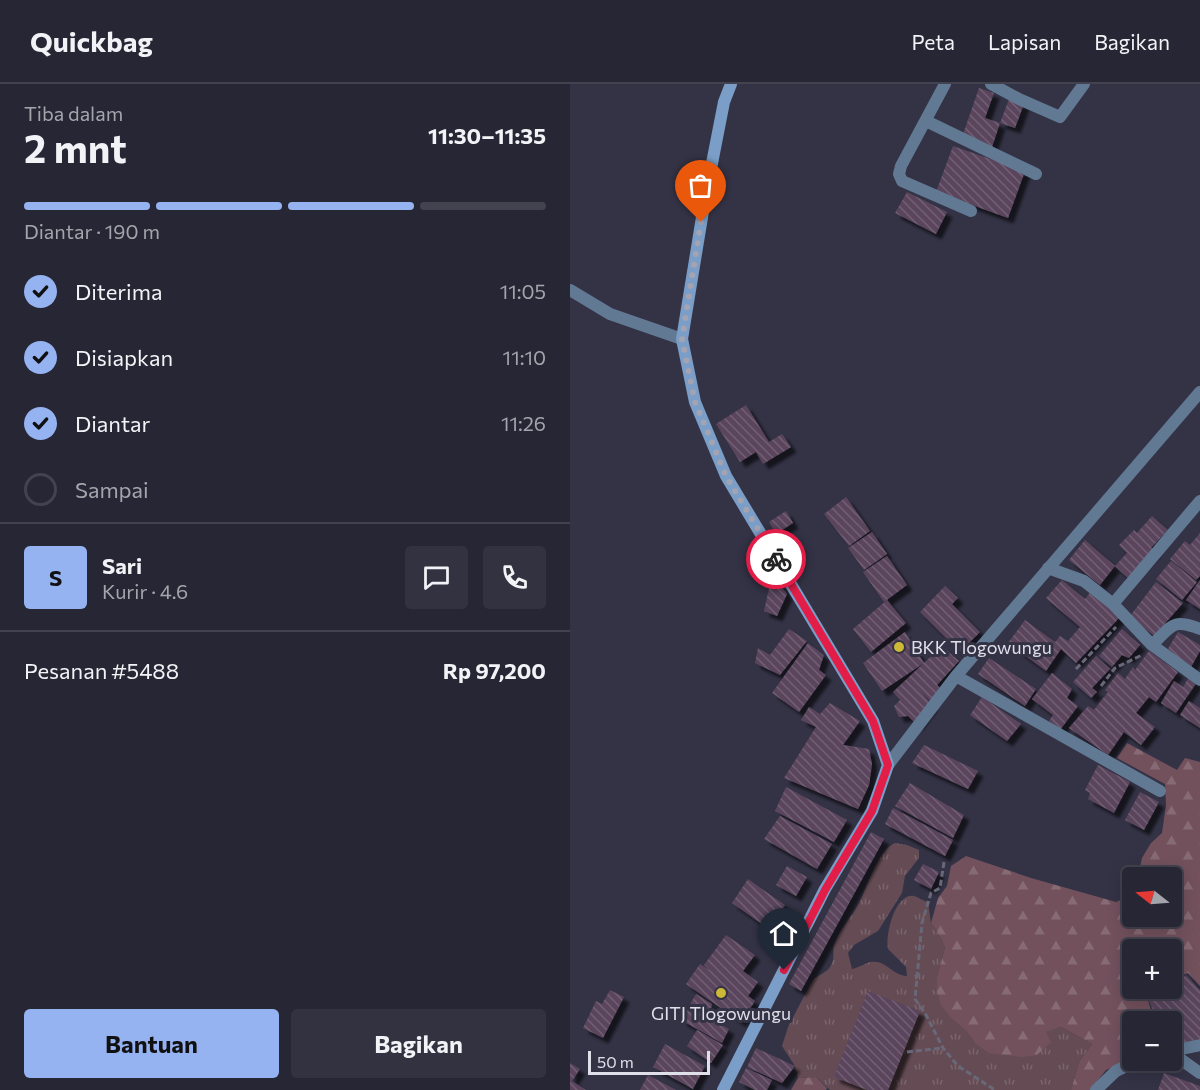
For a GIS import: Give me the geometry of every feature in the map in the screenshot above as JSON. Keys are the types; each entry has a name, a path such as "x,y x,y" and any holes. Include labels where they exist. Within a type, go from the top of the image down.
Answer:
{"main road":[{"path":"723,1090 825,890 872,811 888,765 873,721 726,476 695,402 682,339 705,199 724,102 731,84"}],"street":[{"path":"995,85 1019,99 1060,117 1065,114 1084,84"},
{"path":"940,86 926,121 901,166 899,174 902,181 970,211"},
{"path":"926,121 1036,174"},
{"path":"570,290 610,314 682,339"},
{"path":"888,765 956,676 1200,392"},
{"path":"1113,604 1200,501"},
{"path":"1048,568 1084,581 1113,604 1152,645 1200,680"},
{"path":"1152,645 1175,624 1183,622 1200,629"},
{"path":"956,676 1160,792"},
{"path":"1182,1050 1200,1045"},
{"path":"1182,1060 1200,1073"},
{"path":"1096,1090 1122,1068"}],"path":[{"path":"1076,669 1126,617"},
{"path":"1101,686 1115,669 1143,654 1152,645"},
{"path":"944,862 940,888 930,893 922,923 915,999 943,1048 958,1066 995,1090"},
{"path":"907,1052 943,1048"}],"green space":[{"path":"1127,743 1177,770 1185,758 1200,762 1200,986 1188,973 1182,975 1182,939 1122,939 1122,999 1148,999 1151,1011 1122,1011 1122,1064 1106,1070 1090,1090 1071,1090 1079,1062 1092,1044 1061,1027 1046,1032 1051,1042 1037,1055 1022,1057 989,1053 975,1043 941,1005 937,990 937,977 945,947 931,923 938,898 947,886 951,866 966,856 1031,878 1116,902 1122,899 1122,927 1182,927 1182,867 1140,867 1142,858 1151,843 1162,833 1166,805 1165,784 1117,758"},
{"path":"895,843 919,850 919,858 905,876 902,893 878,931 854,945 848,953 852,969 876,962 907,976 906,967 888,949 890,925 897,908 907,897 914,896 928,902 931,923 945,947 937,977 952,1019 966,1031 975,1043 1045,1032 1061,1027 1092,1044 1079,1062 1071,1090 830,1090 816,1077 798,1078 795,1066 782,1046 788,1027 812,981 831,966 833,947 839,933 857,907 883,853"},
{"path":"816,1077 827,1088 826,1090 791,1090 798,1078"}],"building":[{"path":"979,88 994,93 985,118 1000,123 992,147 962,137"},
{"path":"1009,99 1024,104 1015,128 1000,123"},
{"path":"953,146 1025,171 1008,218 936,192"},
{"path":"907,192 947,212 936,234 895,213"},
{"path":"746,405 769,442 782,434 791,447 763,464 756,452 740,462 716,424"},
{"path":"846,497 870,531 849,546 824,514"},
{"path":"786,511 793,523 776,534 769,522"},
{"path":"1152,516 1168,530 1151,548 1155,551 1128,578 1115,566 1127,553 1119,545 1134,530 1137,533"},
{"path":"872,532 887,554 864,570 848,548"},
{"path":"1200,533 1200,576 1196,580 1170,559 1185,541 1190,545"},
{"path":"1085,540 1115,566 1100,585 1069,560"},
{"path":"887,556 907,585 884,602 863,572"},
{"path":"1171,561 1197,582 1182,600 1156,579"},
{"path":"776,567 781,578 777,581 787,594 777,616 764,611 773,570"},
{"path":"1062,580 1085,599 1092,590 1121,616 1076,663 1061,649 1046,671 1008,643 1025,620 1055,642 1060,636 1068,641 1080,627 1046,598"},
{"path":"1200,580 1200,609 1186,600"},
{"path":"1156,582 1183,603 1154,636 1130,616"},
{"path":"945,586 958,598 952,604 980,632 960,652 920,612"},
{"path":"887,600 906,623 871,652 853,629"},
{"path":"789,629 807,641 780,675 755,663 758,648 770,655"},
{"path":"1122,629 1140,645 1129,658 1122,655 1112,667 1099,656"},
{"name":"BKK Tlogowungu","path":"905,632 924,663 882,691 863,663"},
{"path":"1178,632 1200,645 1200,651 1191,667 1166,652"},
{"path":"808,643 824,655 819,670 826,675 799,712 772,693"},
{"path":"942,646 959,661 937,685 941,689 930,701 921,691 932,705 917,725 908,716 899,717 894,706 900,700 893,692"},
{"path":"1149,651 1178,672 1156,702 1149,697 1136,713 1155,727 1141,745 1124,732 1108,755 1069,728 1088,706 1094,710 1108,692 1105,690 1118,673 1125,679"},
{"path":"1096,656 1110,669 1092,688 1097,692 1091,698 1073,682"},
{"path":"989,658 1036,689 1025,706 978,674"},
{"path":"1052,673 1072,689 1067,698 1078,706 1060,730 1049,721 1053,715 1032,699"},
{"path":"1189,677 1197,682 1176,713 1161,703 1174,681 1183,687"},
{"path":"982,697 1021,724 1007,741 970,715"},
{"path":"1189,701 1200,708 1200,728 1180,715"},
{"path":"830,703 860,721 843,745 869,749 872,764 869,785 858,809 784,778 816,727 801,720 809,707 820,714"},
{"path":"924,745 978,771 968,789 912,763"},
{"path":"1098,765 1130,782 1114,813 1088,799 1090,793 1085,790"},
{"path":"910,783 964,815 953,838 895,806"},
{"path":"786,787 847,820 834,842 775,811"},
{"path":"1140,792 1159,802 1144,830 1125,820"},
{"path":"893,808 953,840 945,856 885,824"},
{"path":"780,816 832,844 817,869 764,839"},
{"path":"871,832 884,839 801,991 789,984"},
{"path":"923,864 939,872 931,889 914,880"},
{"path":"787,866 807,877 796,896 776,885"},
{"path":"748,879 785,905 769,929 732,903"},
{"path":"726,935 755,955 743,971 758,982 748,996 755,1001 741,1022 686,984 700,964 711,971 704,965"},
{"path":"1186,975 1200,990 1200,1039 1182,1044 1182,1011 1153,1011 1148,999 1182,999 1182,978"},
{"path":"610,990 624,997 603,1038 583,1028 596,1001 602,1004"},
{"path":"868,991 920,1011 888,1090 867,1090 834,1077"},
{"path":"696,994 712,1004 709,1018 729,1029 722,1043 681,1020"},
{"path":"697,1030 723,1045 711,1063 687,1046"},
{"path":"665,1044 705,1066 693,1089 653,1067"},
{"path":"756,1048 795,1066 782,1083 747,1067"},
{"path":"570,1063 580,1069 572,1081 586,1090 570,1090"},
{"path":"746,1068 772,1080 767,1090 755,1090 739,1082"},
{"path":"1164,1073 1200,1086 1200,1090 1158,1090"},
{"path":"648,1075 676,1090 640,1090"}],"way so far":[{"path":"701,222 682,339 695,402 726,476 776,559"}],"place":[{"name":"BKK Tlogowungu","path":"899,647"},
{"name":"GITJ Tlogowungu","path":"721,993"}],"route":[{"path":"776,559 873,721 888,765 872,811 825,890 784,970"}]}
